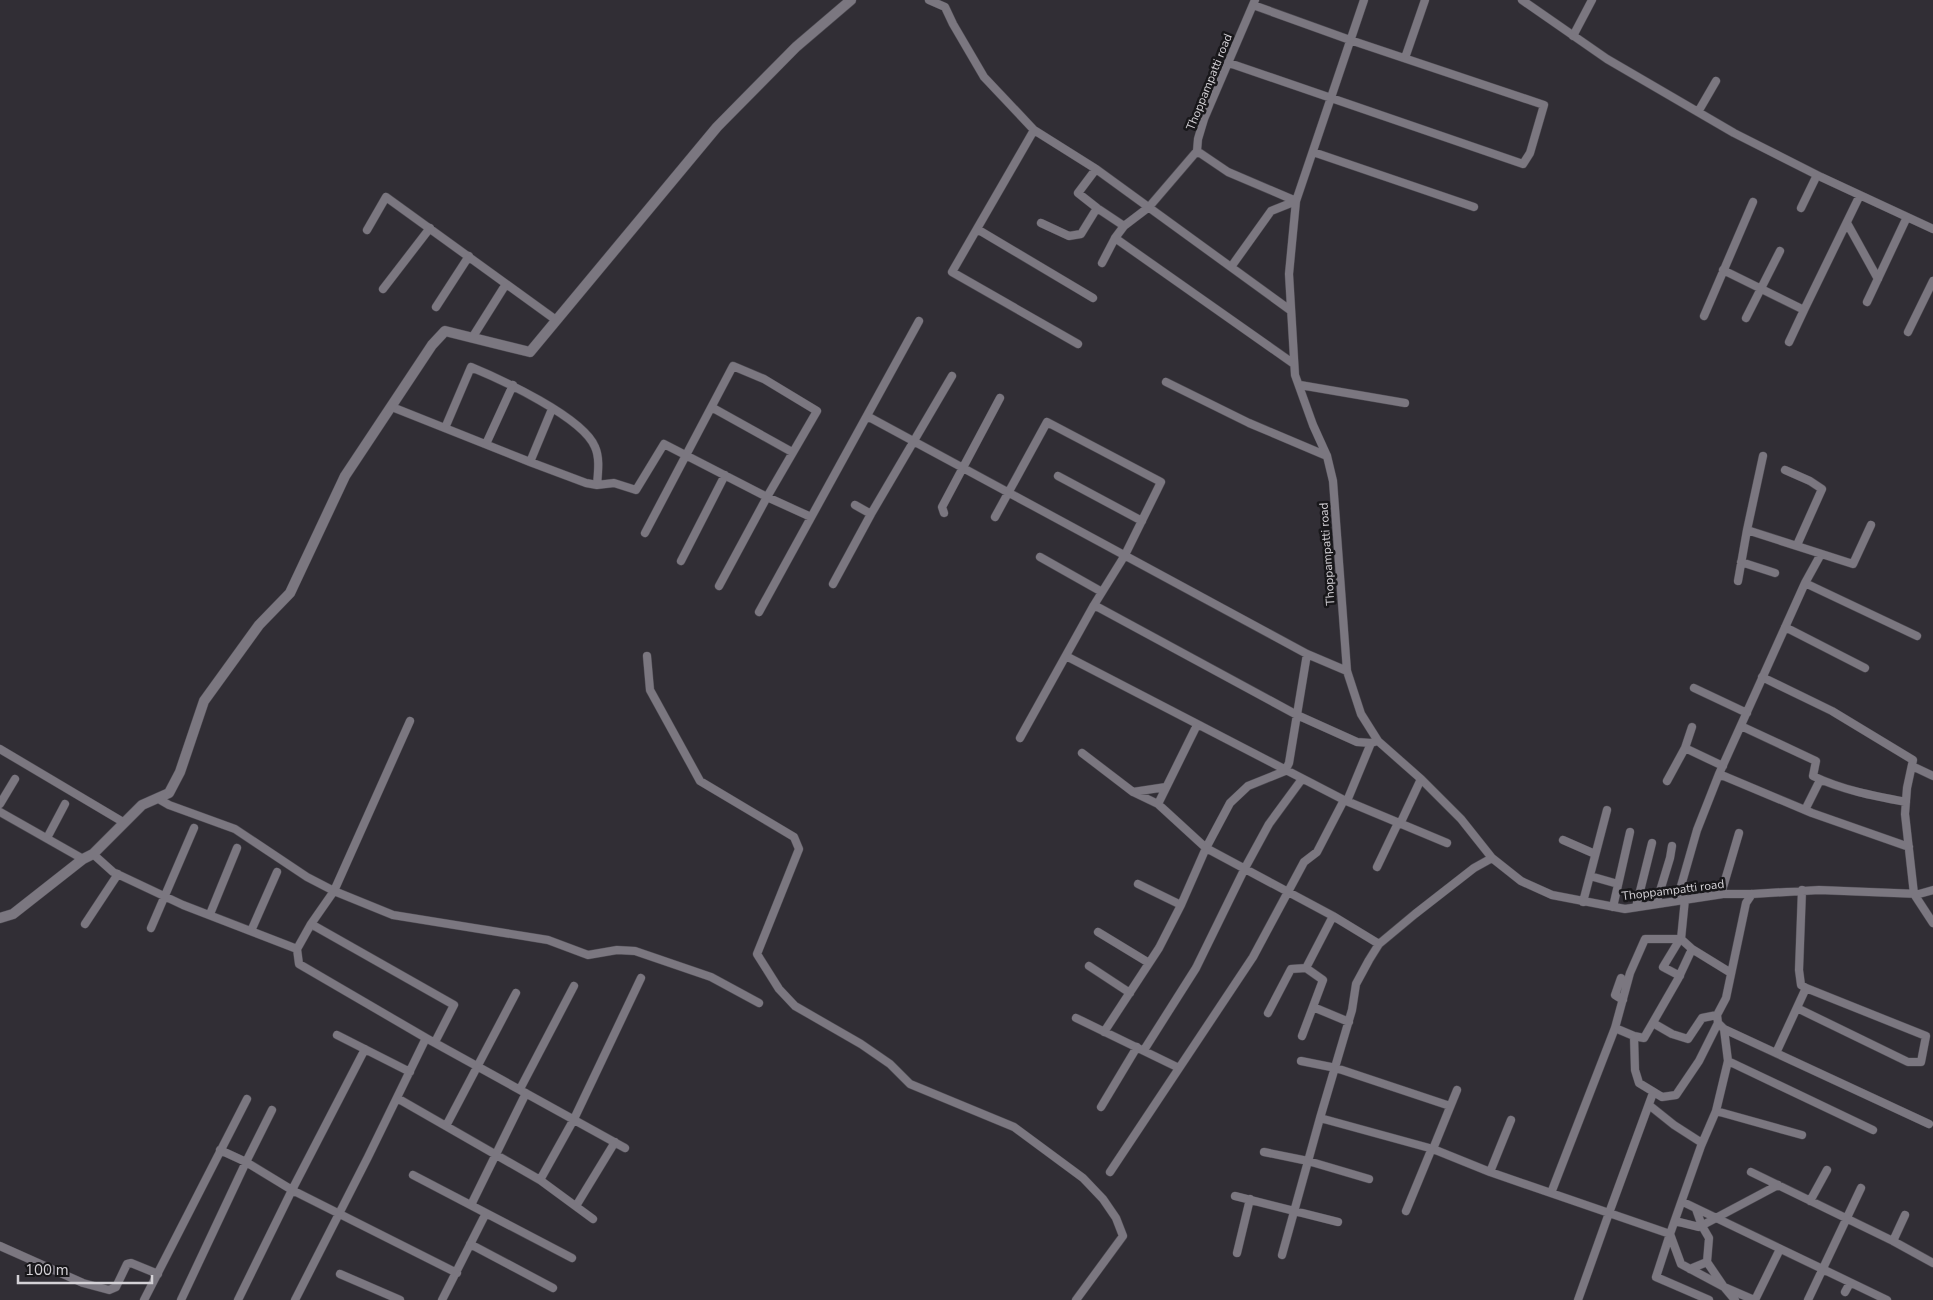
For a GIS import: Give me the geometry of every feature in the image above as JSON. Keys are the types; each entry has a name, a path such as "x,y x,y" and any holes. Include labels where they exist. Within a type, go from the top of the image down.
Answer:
{"street":[{"path":"0,918 13,914 83,859 93,854 142,806 169,793 180,772 204,701 258,625 290,593 345,476 432,345 445,331 530,352 717,127 796,47 851,0"},
{"path":"929,0 945,7 984,77 1034,130 1096,169 1290,310"},
{"path":"1231,267 1271,211 1296,201 1364,0"},
{"path":"1406,58 1425,0"},
{"path":"1573,36 1592,0"},
{"path":"1525,1 1607,59 1734,133 1817,175 1933,229"},
{"path":"1229,63 1523,164 1530,153 1544,105 1350,40 1254,3"},
{"name":"Thoppampatti road","path":"1254,3 1204,120 1198,139 1197,151 1228,172 1296,201 1289,274 1295,374 1313,425 1327,456 1333,481 1347,671 1361,714 1374,742 1420,779 1461,819 1492,858 1521,881 1552,896 1625,909 1720,894 1752,894 1802,890 1914,894 1933,890"},
{"path":"1698,112 1716,81"},
{"path":"1034,130 952,272 1078,344"},
{"path":"1102,263 1124,226 1150,207 1197,151"},
{"path":"1313,152 1474,207"},
{"path":"1096,169 1078,193 1124,226"},
{"path":"1801,208 1817,175"},
{"path":"1789,342 1860,195"},
{"path":"367,230 386,197 556,320"},
{"path":"1704,316 1753,202"},
{"path":"1042,224 1070,236 1081,234 1097,208"},
{"path":"1867,302 1907,217"},
{"path":"1847,223 1878,279"},
{"path":"383,289 430,228"},
{"path":"977,230 1093,298"},
{"path":"1116,238 1294,364"},
{"path":"1746,318 1780,251"},
{"path":"436,307 469,256"},
{"path":"1723,270 1804,310"},
{"path":"1908,332 1933,281"},
{"path":"472,338 506,284"},
{"path":"759,612 918,320"},
{"path":"645,533 688,456 733,366 764,379 817,411 767,497 720,586"},
{"path":"445,428 471,367 513,385 585,432 595,446 599,465 597,484"},
{"path":"833,584 870,514 952,376"},
{"path":"1166,382 1249,423 1327,456"},
{"path":"486,444 513,385"},
{"path":"1300,385 1405,403"},
{"path":"944,513 942,507 1000,398"},
{"path":"392,407 586,483 614,483 636,490 664,444 767,497 811,517"},
{"path":"713,408 792,452"},
{"path":"530,462 552,409"},
{"path":"867,416 1308,654 1347,671"},
{"path":"995,517 1047,422 1161,482 1125,555 1094,605 1020,738"},
{"path":"1738,581 1763,456"},
{"path":"1785,470 1810,481 1822,489 1797,546"},
{"path":"681,561 725,475"},
{"path":"1058,476 1142,521"},
{"path":"855,505 870,514"},
{"path":"1748,530 1853,564 1871,525"},
{"path":"1680,976 1663,967 1680,939 1681,900 1697,830 1762,677 1805,583 1821,554"},
{"path":"1040,557 1102,592"},
{"path":"1741,562 1775,573"},
{"path":"1805,583 1917,636"},
{"path":"1094,605 1298,715 1357,742 1374,742 1317,852 1304,862 1253,957 1110,1172"},
{"path":"1786,628 1865,668"},
{"path":"1104,1032 1149,963 1181,905 1206,848 1230,803 1248,786 1285,771 1289,763 1308,654"},
{"path":"647,656 650,690 700,781 794,837 799,848 757,954 779,989 795,1006 861,1044 890,1064 910,1084 1014,1128 1083,1178 1103,1199 1116,1218 1122,1236 1076,1300"},
{"path":"1066,656 1285,771 1345,800 1447,843"},
{"path":"1762,677 1832,711 1913,760 1905,814 1914,894 1933,923"},
{"path":"1694,688 1747,713"},
{"path":"410,721 334,891 296,949 299,964 426,1038 626,1148"},
{"path":"1158,804 1197,725"},
{"path":"1741,726 1816,761 1813,776 1820,780 1867,795 1906,802"},
{"path":"1667,781 1685,748 1692,727"},
{"path":"1685,748 1721,770 1804,810 1909,847"},
{"path":"0,749 124,822"},
{"path":"1082,753 1133,792 1158,804 1206,848 1333,916 1379,944"},
{"path":"1912,766 1933,776"},
{"path":"0,804 15,779"},
{"path":"1101,1107 1196,968 1245,868 1269,824 1302,779"},
{"path":"1377,867 1420,779"},
{"path":"1804,810 1820,780"},
{"path":"1133,792 1166,787"},
{"path":"157,798 169,805 235,829 307,877 334,891 393,915 548,940 588,955 617,950 635,951 711,977 759,1003"},
{"path":"47,838 65,804"},
{"path":"1583,902 1607,810"},
{"path":"0,812 83,859"},
{"path":"152,928 194,828"},
{"path":"1613,907 1630,832"},
{"path":"1720,894 1740,833"},
{"path":"1563,840 1595,854"},
{"path":"1636,907 1652,843"},
{"path":"1656,904 1672,846"},
{"path":"210,914 237,848"},
{"path":"93,854 118,874 165,896 296,949"},
{"path":"1282,1255 1349,1022 1356,984 1379,944 1474,868 1492,858"},
{"path":"251,931 277,872"},
{"path":"85,924 118,874"},
{"path":"1590,876 1618,884"},
{"path":"1138,884 1181,905"},
{"path":"1797,1008 1908,1062 1921,1062 1929,1036 1801,985 1799,970 1802,890"},
{"path":"1634,1036 1634,1070 1639,1083 1662,1097 1676,1095 1699,1061 1719,1023 1746,903 1752,894"},
{"path":"1306,968 1333,916"},
{"path":"311,924 454,1006 435,1042"},
{"path":"1098,932 1149,963"},
{"path":"1551,1194 1615,1028 1630,973 1645,939 1680,939 1692,949 1731,973"},
{"path":"1615,1028 1644,1038 1680,976 1692,949"},
{"path":"1089,966 1130,993"},
{"path":"1268,1013 1291,969 1306,968 1323,980 1302,1036"},
{"path":"540,1180 574,1119 641,978"},
{"path":"1621,978 1615,995 1623,1000"},
{"path":"470,1205 574,986"},
{"path":"1776,1053 1806,988"},
{"path":"446,1126 516,992"},
{"path":"1313,1007 1349,1022"},
{"path":"1076,1018 1179,1068"},
{"path":"1653,1023 1672,1034 1688,1039 1702,1018 1719,1023 1776,1053 1929,1124"},
{"path":"1709,1300 1656,1277 1702,1143 1716,1111 1728,1061 1719,1023"},
{"path":"337,1035 410,1072"},
{"path":"296,1300 426,1038"},
{"path":"238,1300 365,1049"},
{"path":"1301,1061 1336,1068 1450,1106"},
{"path":"1728,1061 1873,1130"},
{"path":"1406,1211 1457,1090"},
{"path":"1578,1300 1653,1093"},
{"path":"144,1300 247,1098"},
{"path":"397,1098 540,1180 593,1219"},
{"path":"1649,1105 1674,1126 1702,1143"},
{"path":"182,1300 272,1110"},
{"path":"1716,1111 1802,1135"},
{"path":"1320,1118 1432,1148 1490,1172 1670,1234"},
{"path":"1490,1172 1510,1120"},
{"path":"576,1206 615,1142"},
{"path":"220,1150 246,1162 292,1190 457,1274"},
{"path":"1264,1152 1308,1161 1369,1179"},
{"path":"1810,1201 1827,1170"},
{"path":"1751,1172 1893,1241 1933,1263"},
{"path":"413,1175 572,1258"},
{"path":"1675,1221 1699,1227 1702,1226 1778,1185"},
{"path":"1808,1300 1861,1188"},
{"path":"1235,1196 1338,1222"},
{"path":"1237,1253 1250,1199"},
{"path":"1683,1202 1886,1300"},
{"path":"1696,1209 1709,1238 1707,1262 1724,1288 1736,1300"},
{"path":"442,1300 457,1274 486,1213"},
{"path":"1893,1241 1905,1215"},
{"path":"1670,1234 1681,1264 1724,1288 1754,1300 1780,1249"},
{"path":"470,1244 553,1288"},
{"path":"0,1246 83,1282 109,1290 116,1287 128,1264 131,1263 158,1274"},
{"path":"1690,1269 1707,1262"},
{"path":"340,1274 400,1300"},
{"path":"1845,1292 1850,1282"}]}
